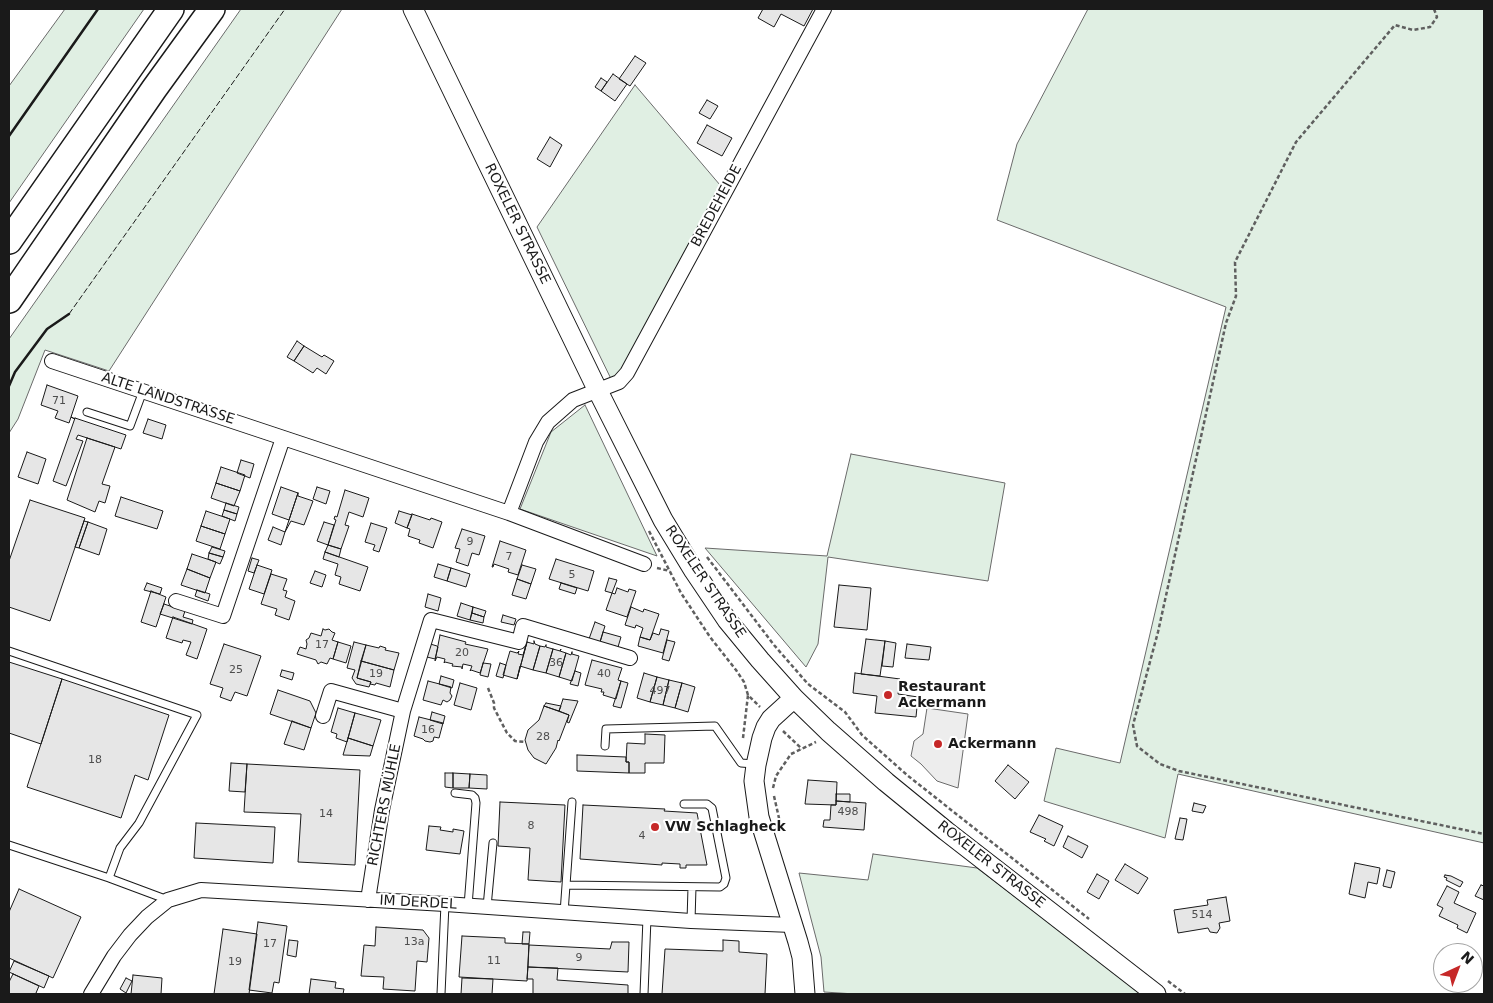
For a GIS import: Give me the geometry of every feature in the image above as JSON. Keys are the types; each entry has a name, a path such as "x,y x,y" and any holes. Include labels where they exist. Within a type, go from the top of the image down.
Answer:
{"highway":[{"path":"9,241 171,9"},
{"path":"9,300 212,9"}],"main road":[{"name":"ROXELER STRASSE","path":"413,9 598,391 663,520 727,620 794,698 886,782 1156,994"},
{"path":"794,698 771,719 766,728 762,738 754,781 759,816 802,957 805,994"}],"street":[{"name":"BREDEHEIDE","path":"598,391 619,382 627,373 824,9"},
{"name":"ALTE LANDSTRASSE","path":"52,361 509,513 644,564"},
{"path":"509,513 536,442 548,422 573,400 598,391"},
{"path":"176,601 224,616 284,438"},
{"name":"RICHTERS MÜHLE","path":"368,900 382,810 404,711 431,620 519,642 523,626 630,658"},
{"path":"323,716 331,691 404,711"},
{"name":"IM DERDEL","path":"91,994 114,956 147,917 168,900 201,890 691,921 792,925"}],"lane":[{"path":"87,412 130,426 143,391"},
{"path":"9,651 197,715 139,823 120,848 109,878"},
{"path":"605,746 606,729 715,726 741,763 756,765"},
{"path":"455,793 472,795 476,803 468,906"},
{"path":"564,913 572,802"},
{"path":"566,885 718,887 724,884 726,878 712,808 707,804 684,804"},
{"path":"487,907 493,842"},
{"path":"9,845 109,878 168,900"},
{"path":"691,921 692,887"},
{"path":"441,994 446,904"},
{"path":"644,994 647,918"}],"path":[{"path":"1434,9 1437,17 1430,27 1414,30 1395,25 1296,142 1235,262 1236,296 1226,323 1158,632 1133,724 1137,746 1160,764 1179,771 1484,834"},
{"path":"706,556 774,646 808,684 845,712 862,735 907,775 1094,923"},
{"path":"488,688 494,708 507,733 515,741 526,742"},
{"path":"783,834 773,788 781,767 791,754 802,749"},
{"path":"1162,976 1185,994"}],"green space":[{"path":"65,9 144,9 9,203 9,86"},
{"path":"241,9 342,9 109,371 45,350 18,419 9,433 9,339"},
{"path":"1088,9 1484,9 1484,843 1178,774 1165,838 1044,801 1056,748 1120,763 1226,307 997,220 1017,144"},
{"path":"635,85 720,185 614,385 537,227"},
{"path":"585,405 657,556 520,509 551,432"},
{"path":"851,454 1005,483 988,581 828,557 818,644 806,667 705,548 827,556"},
{"path":"873,854 977,868 1143,994 855,994 824,992 821,957 799,873 868,880"}],"shaded area":[{"name":"Ackermann","path":"927,708 968,714 958,788 937,781 911,756 914,741 923,734"}],"building":[{"path":"763,9 813,9 804,26 781,14 774,27 758,18"},
{"path":"635,56 646,63 630,86 619,79"},
{"path":"613,74 627,84 615,101 601,91"},
{"path":"601,78 607,82 601,91 595,87"},
{"path":"707,100 718,106 710,119 699,113"},
{"path":"707,125 732,138 722,156 697,143"},
{"path":"550,137 562,145 550,167 537,159"},
{"path":"297,341 304,346 294,361 287,357"},
{"path":"304,346 322,357 324,355 334,361 326,374 317,368 313,373 294,361"},
{"path":"47,385 78,396 69,423 55,418 58,411 41,405"},
{"path":"75,418 126,435 121,449 78,435 76,439 83,441 66,486 53,481"},
{"path":"148,419 166,425 162,439 143,433"},
{"path":"87,438 115,447 102,484 110,486 105,503 99,501 95,512 67,500"},
{"path":"27,452 46,459 38,484 18,477"},
{"path":"241,460 254,464 250,478 237,473"},
{"path":"221,467 245,475 240,491 216,483"},
{"path":"216,483 240,491 234,506 211,498"},
{"path":"281,487 298,493 289,520 272,514"},
{"path":"317,487 330,491 326,504 313,499"},
{"path":"345,490 369,498 363,517 349,512 345,525 349,526 341,549 328,545 336,520 334,519 335,516 337,517"},
{"path":"298,493 298,496 313,501 304,525 291,521 285,532"},
{"path":"121,497 163,511 157,529 115,516"},
{"path":"30,500 85,518 50,621 9,607 9,561"},
{"path":"226,503 239,507 237,514 224,510"},
{"path":"224,510 237,514 235,521 222,516"},
{"path":"206,511 230,519 225,534 201,526"},
{"path":"399,511 412,515 407,528 395,523"},
{"path":"412,514 442,522 433,548 419,543 420,540 408,536 410,529 407,528"},
{"path":"84,521 88,522 79,548 75,547"},
{"path":"88,522 107,529 99,555 79,548"},
{"path":"324,522 334,525 328,545 317,541"},
{"path":"371,523 387,528 379,552 373,550 375,545 365,542"},
{"path":"201,526 225,534 220,549 196,541"},
{"path":"273,527 285,532 281,545 268,540"},
{"path":"462,529 485,536 479,555 472,553 468,566 456,562 460,549 455,548"},
{"path":"500,541 526,550 518,575 508,572 509,569 494,564 492,567"},
{"path":"328,545 341,549 339,557 325,552"},
{"path":"212,547 225,551 223,557 209,553"},
{"path":"325,552 368,567 360,591 339,584 341,577 335,575 338,564 323,559"},
{"path":"209,553 223,557 220,564 208,559"},
{"path":"192,554 216,562 210,578 187,569"},
{"path":"252,558 259,560 254,573 248,571"},
{"path":"556,559 594,571 588,591 549,579"},
{"path":"438,564 451,568 447,581 434,577"},
{"path":"257,565 272,570 264,594 249,589"},
{"path":"522,565 536,569 531,584 517,579"},
{"path":"451,568 470,574 466,587 447,581"},
{"path":"187,569 210,578 205,593 181,585"},
{"path":"315,571 326,575 322,587 310,583"},
{"path":"271,574 287,579 283,590 287,591 285,597 295,601 289,620 275,615 277,609 261,604"},
{"path":"609,578 617,580 612,593 605,591"},
{"path":"517,579 531,584 526,599 512,595"},
{"path":"147,583 162,588 160,594 144,590"},
{"path":"561,583 577,588 575,594 559,589"},
{"path":"839,585 871,588 867,630 834,627"},
{"path":"617,588 628,592 629,589 636,591 627,617 606,610 612,593 615,594"},
{"path":"197,590 210,594 208,601 195,596"},
{"path":"151,591 166,597 156,627 141,622"},
{"path":"428,594 441,598 438,611 425,607"},
{"path":"461,603 473,607 470,620 457,616"},
{"path":"164,604 185,611 183,617 193,620 192,624 160,614"},
{"path":"473,607 486,611 484,617 472,613"},
{"path":"631,607 643,612 644,609 659,614 650,640 640,637 643,628 636,625 635,628 625,625"},
{"path":"472,613 484,617 483,623 470,620"},
{"path":"503,615 516,619 514,625 501,622"},
{"path":"173,617 207,629 197,659 186,655 191,642 183,640 182,643 166,638"},
{"path":"595,622 605,626 600,642 589,639"},
{"path":"323,629 329,629 335,633 332,640 338,642 333,659 330,658 327,664 321,662 318,664 316,660 297,654 300,647 306,649 306,640 311,633 321,636"},
{"path":"661,629 669,631 663,653 638,646 640,637 650,640 653,633 659,635"},
{"path":"603,632 621,637 618,647 600,642"},
{"path":"440,635 466,642 465,644 488,649 480,673 470,671 472,666 463,664 462,669 462,667 452,666 453,664 444,663 445,659 437,657 435,661"},
{"path":"866,639 885,641 880,676 861,674"},
{"path":"667,640 675,642 669,661 662,659"},
{"path":"534,641 535,644 540,646 533,670 520,666 527,642 534,644"},
{"path":"885,641 896,643 893,667 882,666"},
{"path":"338,642 351,646 346,663 333,659"},
{"path":"354,642 366,645 357,678 371,682 369,687 356,684 352,678 355,670 347,668"},
{"path":"527,642 517,679 503,675 510,651 517,653 519,651 518,654 523,655"},
{"path":"427,643 438,647 435,659 423,656"},
{"path":"224,644 261,656 247,696 235,692 231,701 220,697 223,688 210,684"},
{"path":"907,644 931,647 929,660 905,658"},
{"path":"366,645 379,648 380,646 386,648 385,650 399,653 394,670 361,661"},
{"path":"546,645 546,647 553,649 546,673 533,670 540,646 545,647"},
{"path":"553,649 566,653 559,677 546,673"},
{"path":"572,652 572,654 579,656 572,681 559,677 566,653 571,655"},
{"path":"592,660 622,668 618,680 621,681 616,699 603,695 602,689 585,685"},
{"path":"361,661 394,670 390,687 376,683 375,685 370,684 371,682 357,678"},
{"path":"9,662 62,679 41,744 9,733"},
{"path":"483,663 491,664 488,677 480,675"},
{"path":"500,663 506,665 503,678 496,676"},
{"path":"282,670 294,673 292,680 280,676"},
{"path":"575,671 581,673 578,686 570,684"},
{"path":"644,673 657,677 650,702 637,698"},
{"name":"Restaurant Ackermann","path":"855,673 900,679 898,694 918,697 916,717 875,713 877,696 853,693"},
{"path":"441,676 454,680 452,688 439,684"},
{"path":"657,677 669,680 663,705 650,702"},
{"path":"62,679 169,715 148,780 135,775 121,818 27,787"},
{"path":"669,680 682,683 675,708 663,705"},
{"path":"428,681 451,687 450,693 452,696 450,700 447,702 443,700 441,705 423,700"},
{"path":"621,681 628,683 621,708 613,706"},
{"path":"460,683 477,688 471,710 454,705"},
{"path":"682,683 695,687 688,712 675,708"},
{"path":"278,690 310,701 316,713 311,728 270,714"},
{"path":"563,699 578,701 569,723 567,722 569,715 559,711"},
{"path":"546,703 561,706 559,711 544,706"},
{"path":"544,706 569,715 556,748 546,764 534,758 528,750 525,740 528,730 539,720"},
{"path":"338,708 355,713 347,742 336,738 337,734 331,732"},
{"path":"432,712 445,716 443,724 430,720"},
{"path":"355,713 381,720 373,746 348,738"},
{"path":"419,717 443,723 439,738 434,737 433,741 430,742 414,736"},
{"path":"292,721 311,728 304,750 284,744"},
{"path":"645,734 665,735 664,763 645,763 645,773 629,773 629,762 626,762 627,743 645,744"},
{"path":"348,738 373,746 370,756 343,755"},
{"path":"577,755 626,757 626,762 629,762 629,773 577,771"},
{"path":"231,763 247,764 245,792 229,791"},
{"path":"247,764 360,770 355,865 298,862 301,814 244,812"},
{"path":"1008,765 1029,782 1015,799 995,781"},
{"path":"445,773 453,773 453,788 445,787"},
{"path":"453,773 470,774 469,788 453,788"},
{"path":"470,774 487,775 487,789 469,788"},
{"path":"808,780 837,782 836,805 805,804"},
{"path":"836,794 850,794 850,802 836,801"},
{"path":"836,801 866,803 864,830 823,827 824,820 830,820 831,805 836,805"},
{"path":"500,802 565,805 561,882 528,880 530,848 498,846"},
{"path":"1194,803 1206,806 1203,813 1192,811"},
{"path":"583,805 665,809 664,811 697,813 707,865 686,865 686,868 680,868 680,864 662,863 662,865 580,859"},
{"path":"1039,815 1063,826 1054,846 1044,841 1046,839 1030,832"},
{"path":"1180,818 1187,819 1183,840 1175,839"},
{"path":"196,823 275,827 273,863 194,858"},
{"path":"429,826 441,827 440,830 453,832 453,829 464,831 460,854 426,850"},
{"path":"1068,836 1088,846 1082,858 1063,847"},
{"path":"1355,863 1380,868 1377,884 1368,882 1365,898 1349,894"},
{"path":"1125,864 1148,878 1138,894 1115,880"},
{"path":"1387,870 1395,872 1391,888 1383,886"},
{"path":"1097,874 1109,881 1099,899 1087,892"},
{"path":"1445,875 1463,882 1460,887 1446,880"},
{"path":"1481,885 1484,886 1484,900 1475,896"},
{"path":"1447,886 1459,892 1454,903 1476,913 1467,933 1457,928 1458,925 1439,916 1443,908 1437,905"},
{"path":"19,889 81,917 53,978 9,958 9,912"},
{"path":"1226,897 1230,921 1219,923 1220,928 1217,933 1210,932 1208,928 1178,933 1174,910 1208,905 1207,900"},
{"path":"258,922 287,926 279,983 274,982 272,993 249,990"},
{"path":"376,927 423,930 429,938 427,962 417,961 415,991 383,989 384,977 361,976 364,945 375,946"},
{"path":"223,929 257,934 249,994 214,994"},
{"path":"523,932 530,932 529,944 522,944"},
{"path":"462,936 505,938 505,943 529,944 527,981 459,977"},
{"path":"289,940 298,941 296,957 287,955"},
{"path":"723,940 739,941 739,952 767,954 765,994 662,994 665,949 723,951"},
{"path":"612,942 629,942 628,972 528,967 529,945 610,949"},
{"path":"14,961 49,976 44,988 9,972"},
{"path":"528,967 558,968 557,980 628,985 628,994 533,994 533,979 527,979"},
{"path":"13,974 39,986 36,993 38,994 9,994 9,982"},
{"path":"133,975 162,978 161,994 131,994"},
{"path":"126,978 132,981 126,993 120,989"},
{"path":"462,978 493,979 492,994 461,994"},
{"path":"311,979 336,982 335,988 344,989 343,994 309,994"}],"fence":[{"path":"69,314 285,9"}],"wall":[{"path":"9,136 98,9"},
{"path":"9,386 15,372 47,329 69,314"}],"place":[{"name":"Restaurant Ackermann","path":"888,695"},
{"name":"Ackermann","path":"938,744"},
{"name":"VW Schlagheck","path":"655,827"}]}
